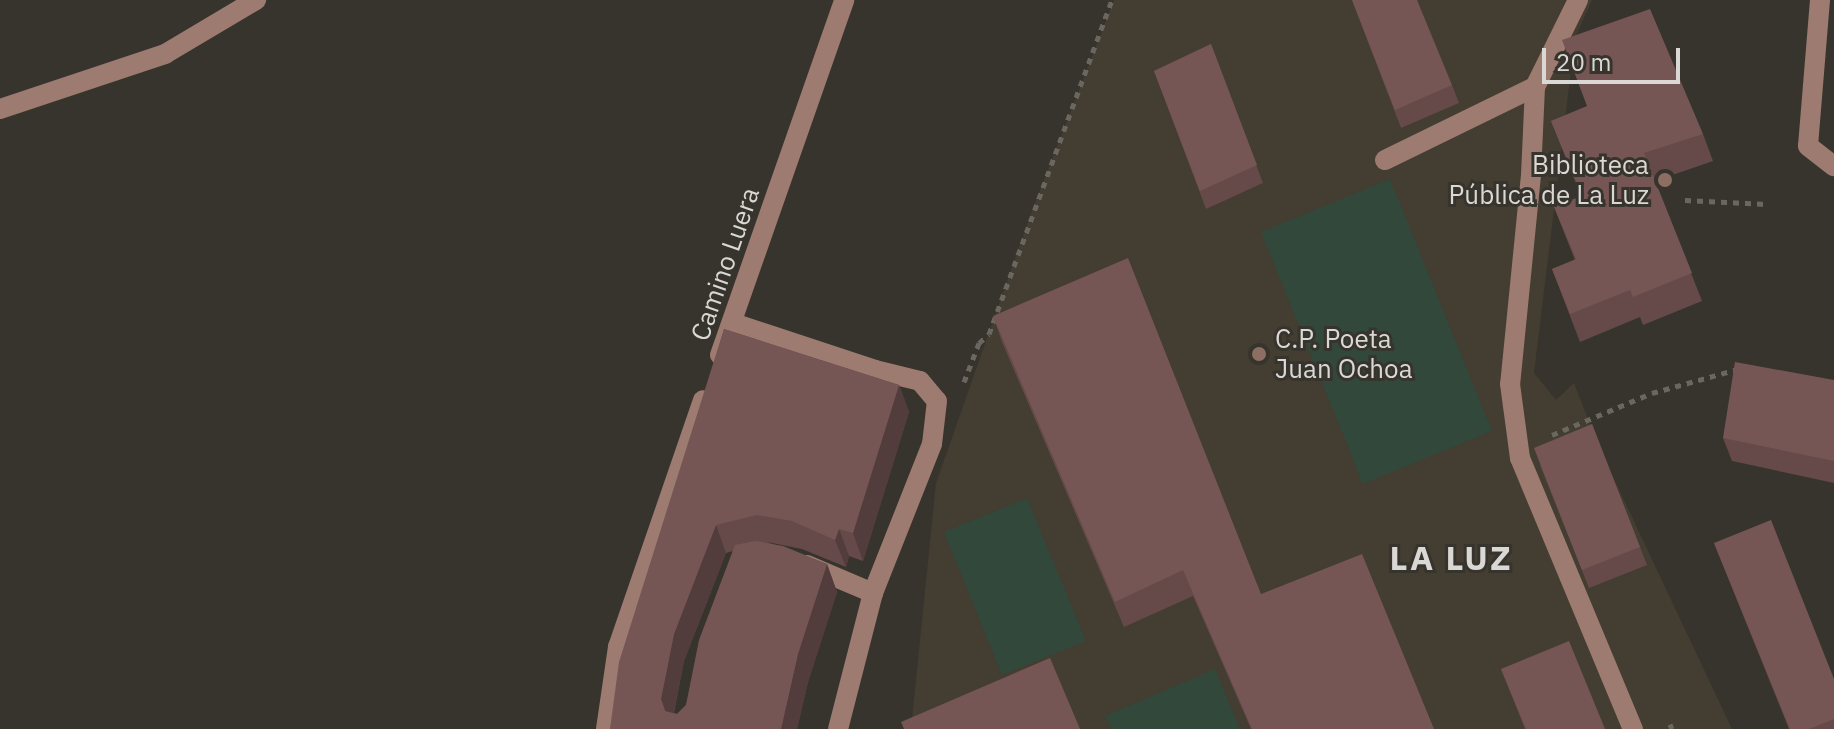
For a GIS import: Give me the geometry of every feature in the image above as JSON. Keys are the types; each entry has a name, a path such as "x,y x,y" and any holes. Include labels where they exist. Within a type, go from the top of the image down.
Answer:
{"street":[{"path":"0,109 165,54 256,0"},
{"name":"Camino Luera","path":"606,729 618,647 676,472 733,323 844,0"},
{"path":"1578,0 1535,87 1530,190 1510,384 1519,450 1633,729"},
{"path":"1820,0 1808,146 1834,166"},
{"path":"1385,160 1535,87"},
{"path":"733,323 920,381 937,401 932,444 873,593 838,729"},
{"path":"787,559 873,593"}],"path":[{"path":"958,397 979,343 989,334 1112,0"},
{"path":"1685,200 1767,204"},
{"path":"1519,450 1652,393 1746,366"}],"shaded area":[{"name":"C.P. Poeta Juan Ochoa","path":"1114,0 1592,0 1575,38 1534,373 1556,400 1574,383 1598,445 1732,729 911,729 936,483 1030,216"}],"green space":[{"path":"1390,179 1492,431 1363,484 1261,232"},
{"path":"1027,498 1086,641 1002,675 944,532"},
{"path":"1215,669 1240,729 1111,729 1105,716"}],"building":[{"path":"1352,0 1417,0 1452,85 1395,110"},
{"path":"1650,9 1703,134 1644,153 1692,273 1633,297 1630,290 1570,314 1552,269 1576,259 1554,207 1582,196 1551,121 1587,106 1562,40"},
{"path":"1211,44 1257,165 1200,191 1154,71"},
{"path":"1128,258 1261,594 1362,554 1434,729 1252,729 1183,570 1115,602 993,316"},
{"path":"724,329 899,385 853,533 839,529 835,540 792,521 757,515 716,525 674,634 661,699 665,711 677,714 686,705 699,640 735,545 755,541 783,546 827,564 798,654 781,729 610,729 619,662"},
{"path":"1735,362 1834,380 1834,461 1723,438"},
{"path":"1592,424 1640,547 1582,570 1534,448"},
{"path":"1771,520 1834,679 1834,719 1809,729 1790,729 1714,543"},
{"path":"1569,641 1605,729 1526,729 1501,669"},
{"path":"1050,658 1080,729 904,729 901,722"}],"place":[{"name":"Biblioteca Pública de La Luz","path":"1665,180"},
{"name":"C.P. Poeta Juan Ochoa","path":"1259,354"}],"district":[{"name":"LA LUZ","path":"1451,558"}]}
